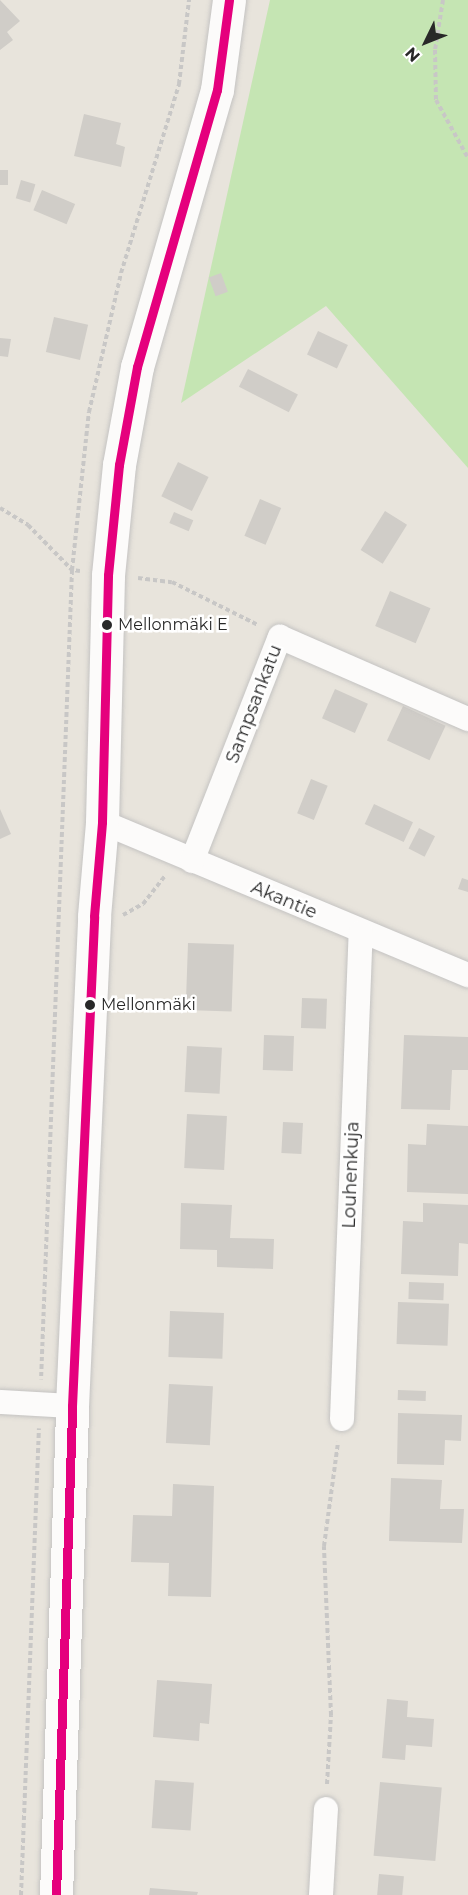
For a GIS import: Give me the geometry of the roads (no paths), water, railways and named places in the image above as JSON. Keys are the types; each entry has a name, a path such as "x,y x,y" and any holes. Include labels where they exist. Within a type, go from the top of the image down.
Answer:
{"street":[{"path":"56,1895 72,1406 94,916 102,822 108,574 119,465 137,367 215,101 229,0"},
{"name":"Sampsankatu","path":"192,861 280,637 468,719"},
{"name":"Akantie","path":"102,822 468,975"},
{"name":"Louhenkuja","path":"342,1419 361,932"},
{"path":"0,1402 40,1402 72,1406"},
{"path":"321,1895 326,1809"}],"place":[{"name":"Mellonmäki E","path":"107,625"},
{"name":"Mellonmäki","path":"90,1005"}]}
